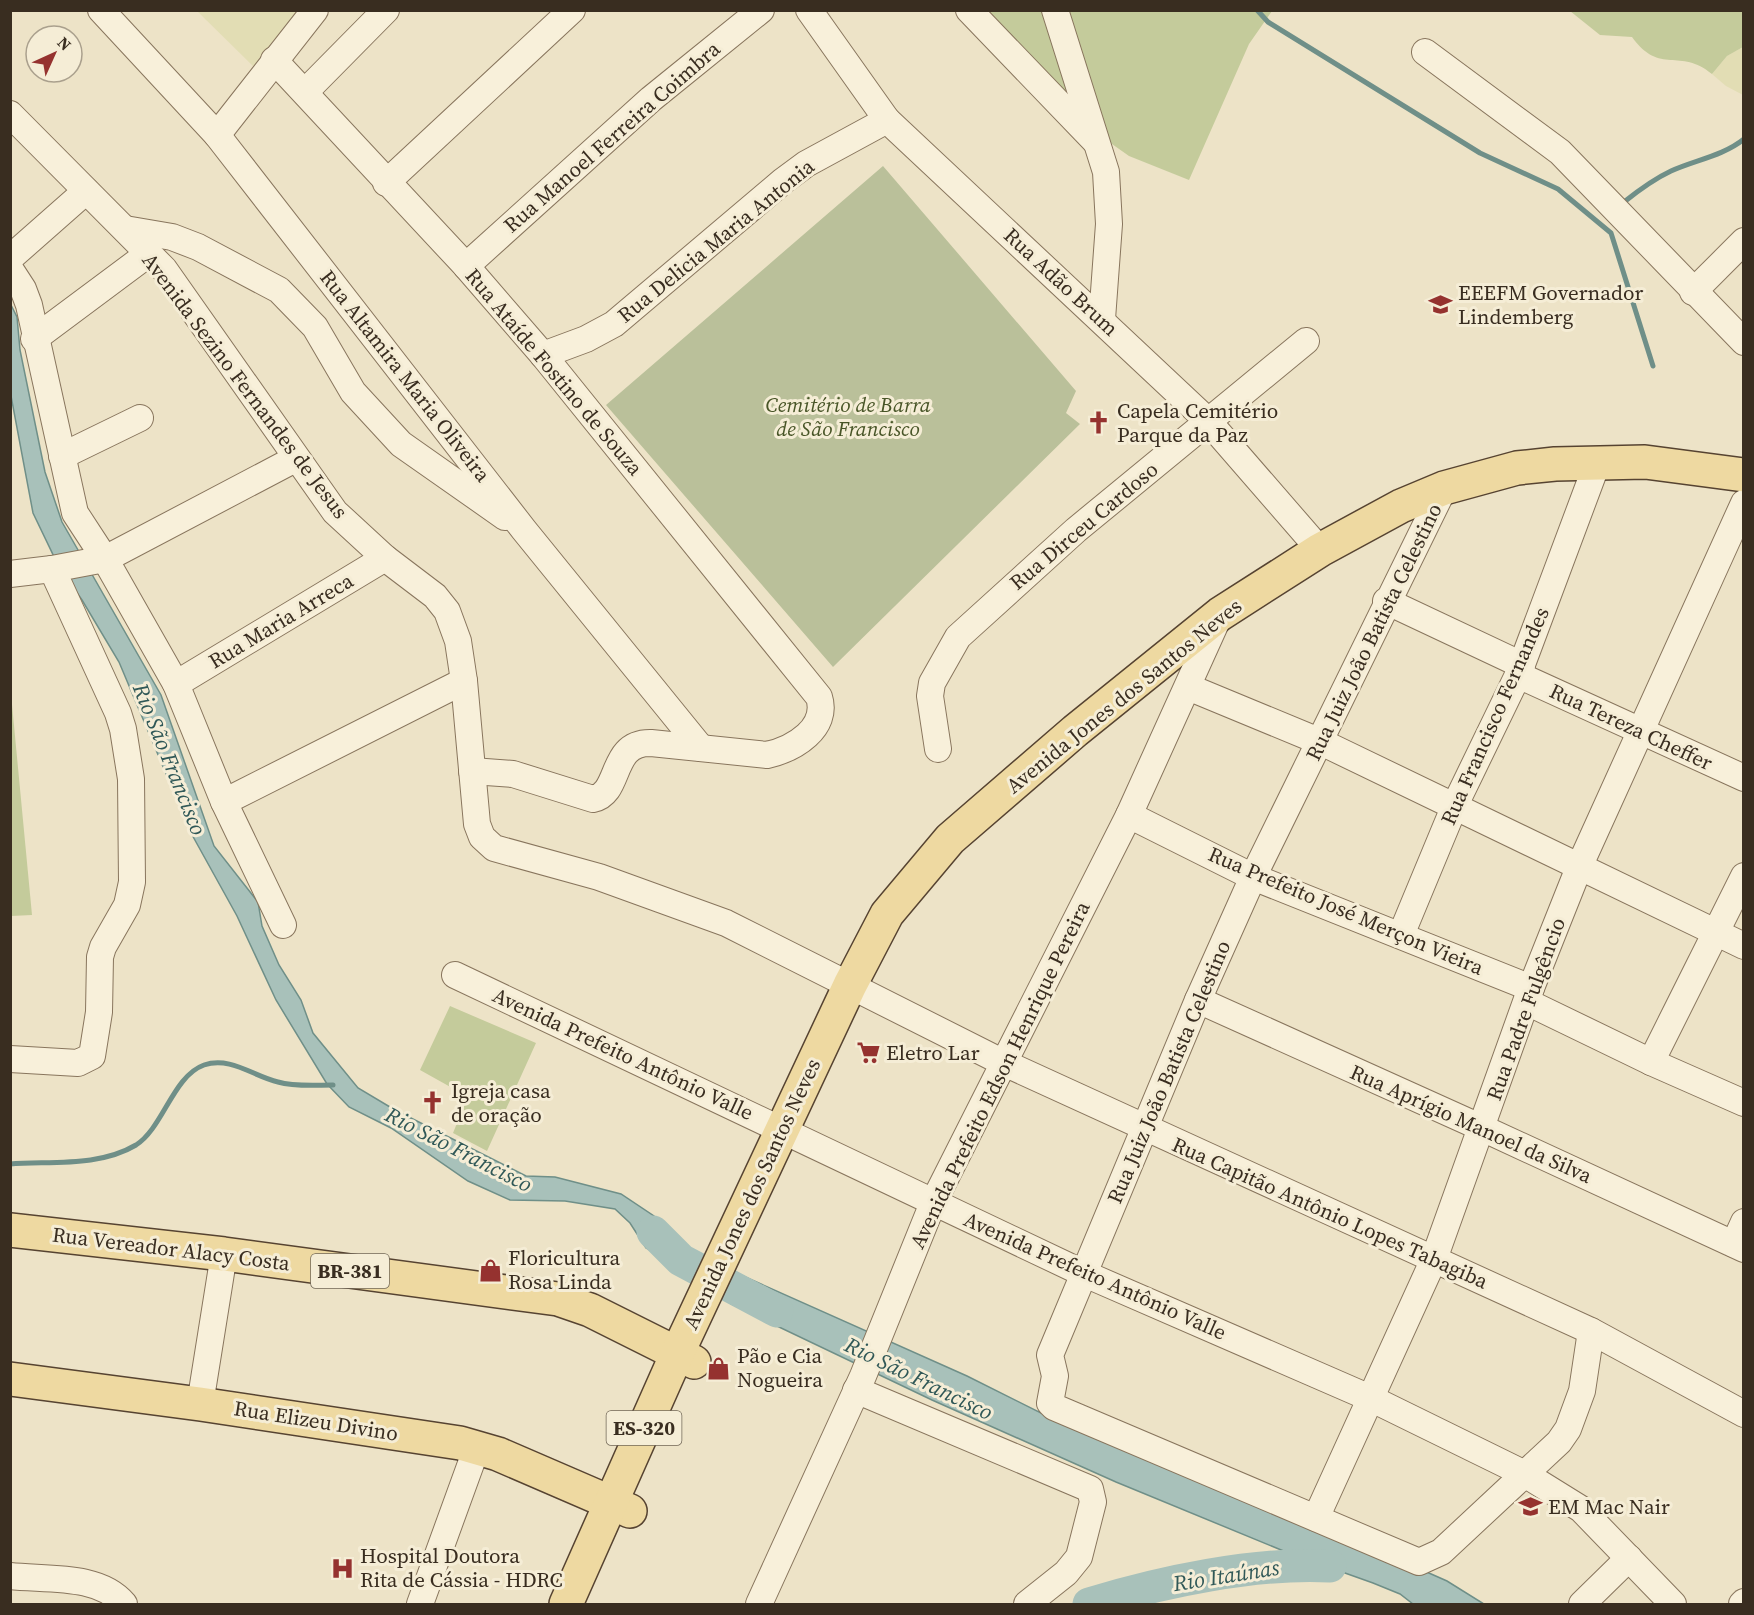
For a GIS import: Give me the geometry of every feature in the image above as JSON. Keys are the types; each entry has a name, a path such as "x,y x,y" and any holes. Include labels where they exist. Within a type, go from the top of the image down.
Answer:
{"main road":[{"name":"Avenida Jones dos Santos Neves","path":"588,1605 621,1506 710,1305 858,989 982,812 1075,731 1220,614 1320,550 1401,506 1444,488 1516,468 1598,461 1645,462 1743,475"},
{"name":"Rua Vereador Alacy Costa","path":"10,1230 225,1254 558,1299 590,1310 686,1358"},
{"name":"Rua Elizeu Divino","path":"10,1379 200,1404 477,1447 621,1506"},
{"name":"Avenida Jones dos Santos Neves","path":"566,1605 621,1506"}],"street":[{"name":"Rua Altamira Maria Oliveira","path":"101,10 218,135 524,530 701,748"},
{"path":"218,135 315,10"},
{"path":"305,92 386,10"},
{"path":"386,183 572,10"},
{"name":"Rua Manoel Ferreira Coimbra","path":"466,266 651,99 760,10"},
{"name":"Rua Adão Brum","path":"809,10 886,120 1102,319 1208,421 1320,550"},
{"path":"969,10 1099,145"},
{"path":"1055,10 1099,145 1109,198 1102,319"},
{"path":"1425,52 1560,152 1743,342"},
{"name":"Rua Ataíde Fostino de Souza","path":"274,60 386,183 466,266 543,355 819,697 822,715 812,731 777,753 754,756 701,748"},
{"name":"Avenida Sezino Fernandes de Jesus","path":"10,114 164,269 335,513 385,558 435,596 447,611 458,641 464,681 478,830 494,848 599,877 726,923 858,989"},
{"name":"Rua Delicia Maria Antonia","path":"543,355 586,339 614,324 783,181 806,164 886,120"},
{"path":"10,258 86,191"},
{"path":"125,229 172,237 198,247 279,290 300,308 315,327 353,392 401,444 524,530"},
{"path":"1693,292 1743,241"},
{"path":"34,339 148,254"},
{"path":"10,269 23,289 29,305 34,339 75,513 100,560 176,684 224,802 283,925"},
{"name":"Rua Dirceu Cardoso","path":"938,749 930,696 932,683 958,637 1076,530 1306,341"},
{"path":"62,456 140,418"},
{"path":"10,574 54,569 100,560 296,459"},
{"name":"Rua Francisco Fernandes","path":"1401,935 1455,805 1520,670 1598,461"},
{"name":"Rua Juiz João Batista Celestino","path":"1316,1518 1051,1405 1050,1399 1055,1376 1050,1355 1198,1000 1253,876 1321,742 1386,601 1444,488"},
{"name":"Rua Padre Fulgêncio","path":"1316,1518 1434,1259 1529,995 1580,865 1743,503"},
{"name":"Rua Maria Arreca","path":"176,684 385,558"},
{"path":"10,1059 78,1064 93,1056 100,957 130,895 130,780 123,729 54,569"},
{"name":"Rua Tereza Cheffer","path":"1386,601 1638,732 1743,778"},
{"name":"Avenida Prefeito Edson Henrique Pereira","path":"759,1605 860,1383 933,1203 1002,1062 1129,815 1220,614"},
{"path":"224,802 464,681"},
{"path":"1188,687 1321,742 1580,865 1714,934 1743,946"},
{"path":"472,771 513,774 593,799 606,790 623,756 637,745 701,748"},
{"name":"Rua Prefeito José Merçon Vieira","path":"1129,815 1253,876 1401,935 1529,995 1651,1062 1743,1103"},
{"path":"1651,1062 1743,876"},
{"name":"Avenida Prefeito Antônio Valle","path":"455,975 1085,1274 1370,1398 1523,1473 1581,1509 1673,1605"},
{"name":"Rua Capitão Antônio Lopes Tabagiba","path":"858,989 1002,1062 1144,1129 1591,1331 1743,1414"},
{"name":"Rua Aprígio Manoel da Silva","path":"1198,1000 1482,1128 1740,1238"},
{"path":"200,1404 225,1254"},
{"path":"1316,1518 1413,1561 1425,1561 1441,1552 1523,1473 1559,1442 1568,1429 1582,1391 1591,1331"},
{"path":"860,1383 1083,1484 1092,1493 1093,1502 1078,1557 1066,1573 1027,1605"},
{"path":"420,1605 477,1447"},
{"path":"1582,1605 1629,1558"},
{"path":"10,1576 93,1584 111,1592 124,1605"}],"shaded area":[{"path":"197,11 308,11 260,73"},
{"path":"1743,47 1743,95 1726,86 1712,74 1727,56"}],"green space":[{"path":"979,11 1272,11 1249,44 1189,180 1129,156 1095,132"},
{"path":"1570,11 1743,11 1743,47 1727,56 1712,74 1690,62 1661,59 1652,55 1642,49 1632,37 1600,35"},
{"name":"Cemitério de Barra de São Francisco","path":"883,166 1076,391 1066,413 1080,424 833,667 606,405"},
{"path":"11,694 32,915 11,916"},
{"path":"450,1006 536,1043 487,1151 453,1133 466,1101 463,1094 420,1070"}],"water":[{"path":"10,303 17,317 20,350 45,472 62,522 161,695 214,846 258,902 262,926 279,965 301,1000 313,1033 358,1088 395,1110 526,1176 555,1177 621,1194 654,1216 663,1237 691,1250 683,1267 646,1248 630,1223 615,1209 565,1201 510,1200 468,1181 391,1128 349,1107 327,1084 276,1000 237,916 191,833 119,662 82,600 59,567 33,513 11,396"},
{"path":"743,1276 967,1376 1073,1429 1395,1558 1447,1581 1484,1604 1413,1604 1400,1594 1286,1552 1116,1482 932,1400 731,1304"}],"waterway":[{"path":"1257,10 1268,22 1480,153 1558,189 1611,233 1653,366"},
{"path":"1624,202 1665,174 1718,154 1744,139"},
{"path":"10,1164 91,1160 107,1157 136,1145 154,1127 184,1080 204,1065 214,1063 232,1065 285,1084 333,1085"},
{"name":"Rio São Francisco","path":"653,1232 681,1260 777,1311"},
{"name":"Rio Itaúnas","path":"1089,1604 1146,1588 1208,1575 1271,1567 1330,1566"}],"place":[{"name":"EEEFM Governador Lindemberg","path":"1440,305"},
{"name":"Capela Cemitério Parque da Paz","path":"1099,423"},
{"name":"Eletro Lar","path":"868,1053"},
{"name":"Igreja casa de oração","path":"433,1103"},
{"name":"Floricultura Rosa Linda","path":"490,1270"},
{"name":"Pão e Cia Nogueira","path":"719,1368"},
{"name":"EM Mac Nair","path":"1530,1507"},
{"name":"Hospital Doutora Rita de Cássia - HDRC","path":"342,1568"}]}
